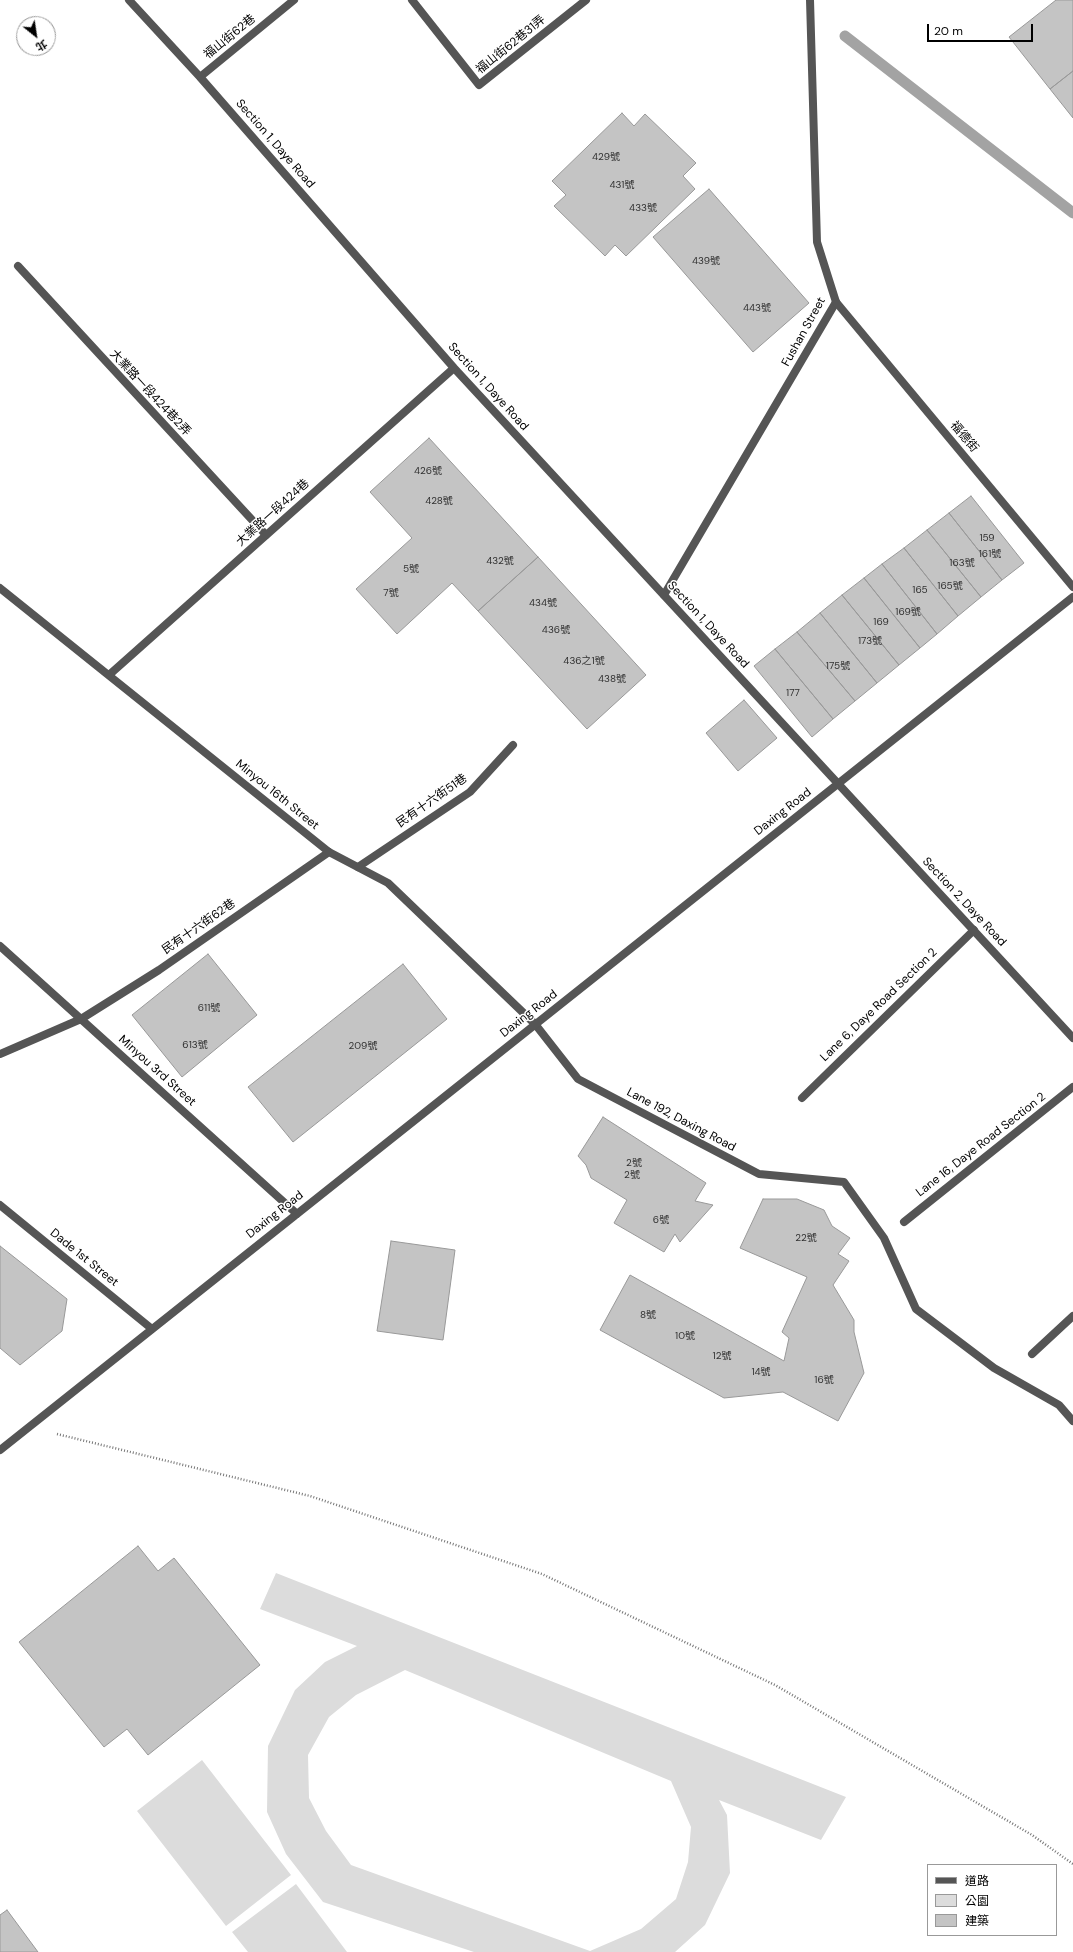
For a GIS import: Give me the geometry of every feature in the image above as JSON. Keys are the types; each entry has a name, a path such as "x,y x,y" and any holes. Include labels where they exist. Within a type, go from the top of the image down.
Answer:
{"street":[{"name":"Section 1, Daye Road","path":"129,0 200,77 454,368 838,783"},
{"name":"福山街62巷","path":"200,77 294,0"},
{"name":"福山街62巷31弄","path":"412,0 478,85 586,0"},
{"name":"Fushan Street","path":"664,595 836,302 817,242 810,0"},
{"name":"大業路一段424巷2弄","path":"18,266 266,536"},
{"name":"福德街","path":"836,302 1073,587"},
{"name":"大業路一段424巷","path":"109,675 454,368"},
{"name":"Minyou 16th Street","path":"0,588 329,852 388,883 535,1024"},
{"name":"Daxing Road","path":"0,1450 1073,597"},
{"name":"民有十六街51巷","path":"358,867 470,792 513,745"},
{"name":"Section 2, Daye Road","path":"838,783 1073,1038"},
{"name":"民有十六街62巷","path":"0,1054 81,1019 159,970 329,852"},
{"name":"Lane 6, Daye Road Section 2","path":"802,1098 974,930"},
{"name":"Minyou 3rd Street","path":"0,946 297,1214"},
{"name":"Lane 192, Daxing Road","path":"535,1024 578,1079 759,1174 844,1182 884,1238 916,1309 994,1368 1059,1406 1073,1421"},
{"name":"Lane 16, Daye Road Section 2","path":"904,1222 1073,1086"},
{"name":"Dade 1st Street","path":"0,1205 152,1329"},
{"path":"1032,1354 1073,1316"}],"path":[{"path":"66,1437 310,1496 542,1574 775,1685 1032,1835 1073,1864"}],"green space":[{"path":"276,1573 846,1797 821,1840 719,1800 727,1815 730,1873 705,1925 675,1952 474,1952 323,1902 286,1854 267,1812 268,1746 295,1690 325,1662 357,1646 260,1609","holes":["405,1670 671,1781 691,1827 688,1862 676,1899 641,1929 590,1951 351,1865 326,1831 309,1798 308,1755 329,1717 356,1695"]},
{"path":"202,1760 291,1875 226,1926 137,1811"},
{"path":"296,1884 347,1952 248,1952 232,1932"}],"building":[{"path":"1056,0 1073,0 1073,71 1050,89 1009,37"},
{"path":"1073,71 1073,118 1050,89"},
{"path":"622,113 634,126 645,114 696,163 683,176 695,189 626,256 615,245 605,256 554,206 566,195 552,181"},
{"path":"709,189 809,303 753,352 653,237"},
{"path":"429,438 538,557 478,611 452,583 397,634 356,589 412,538 370,492"},
{"path":"971,496 1024,563 1002,580 949,513"},
{"path":"949,513 1002,580 981,597 927,530"},
{"path":"927,530 981,597 958,616 904,548"},
{"path":"904,548 958,616 937,634 882,564"},
{"path":"538,557 646,675 587,729 478,611"},
{"path":"882,564 937,634 920,648 864,578"},
{"path":"864,578 920,648 899,665 842,595"},
{"path":"842,595 899,665 877,683 820,613"},
{"path":"820,613 877,683 855,701 797,632"},
{"path":"797,632 855,701 833,719 775,649"},
{"path":"775,649 833,719 812,737 754,666"},
{"path":"744,700 777,738 738,771 706,733"},
{"path":"208,954 257,1015 182,1077 132,1015"},
{"path":"403,964 447,1019 293,1142 248,1087"},
{"path":"603,1117 706,1183 695,1201 713,1205 680,1242 675,1234 664,1252 614,1223 627,1200 591,1178 586,1165 578,1156"},
{"path":"763,1199 797,1199 824,1210 832,1226 850,1238 838,1254 849,1261 833,1285 854,1320 854,1332 864,1373 838,1421 783,1392 724,1398 600,1330 630,1275 784,1361 789,1338 782,1332 807,1277 740,1248"},
{"path":"391,1241 455,1250 443,1340 377,1331"},
{"path":"0,1246 67,1299 62,1331 20,1365 0,1348"},
{"path":"138,1546 158,1571 174,1558 260,1665 148,1755 127,1729 104,1747 19,1642"},
{"path":"7,1910 38,1952 0,1952 0,1915"}],"waterway":[{"path":"845,36 1073,213"}]}
